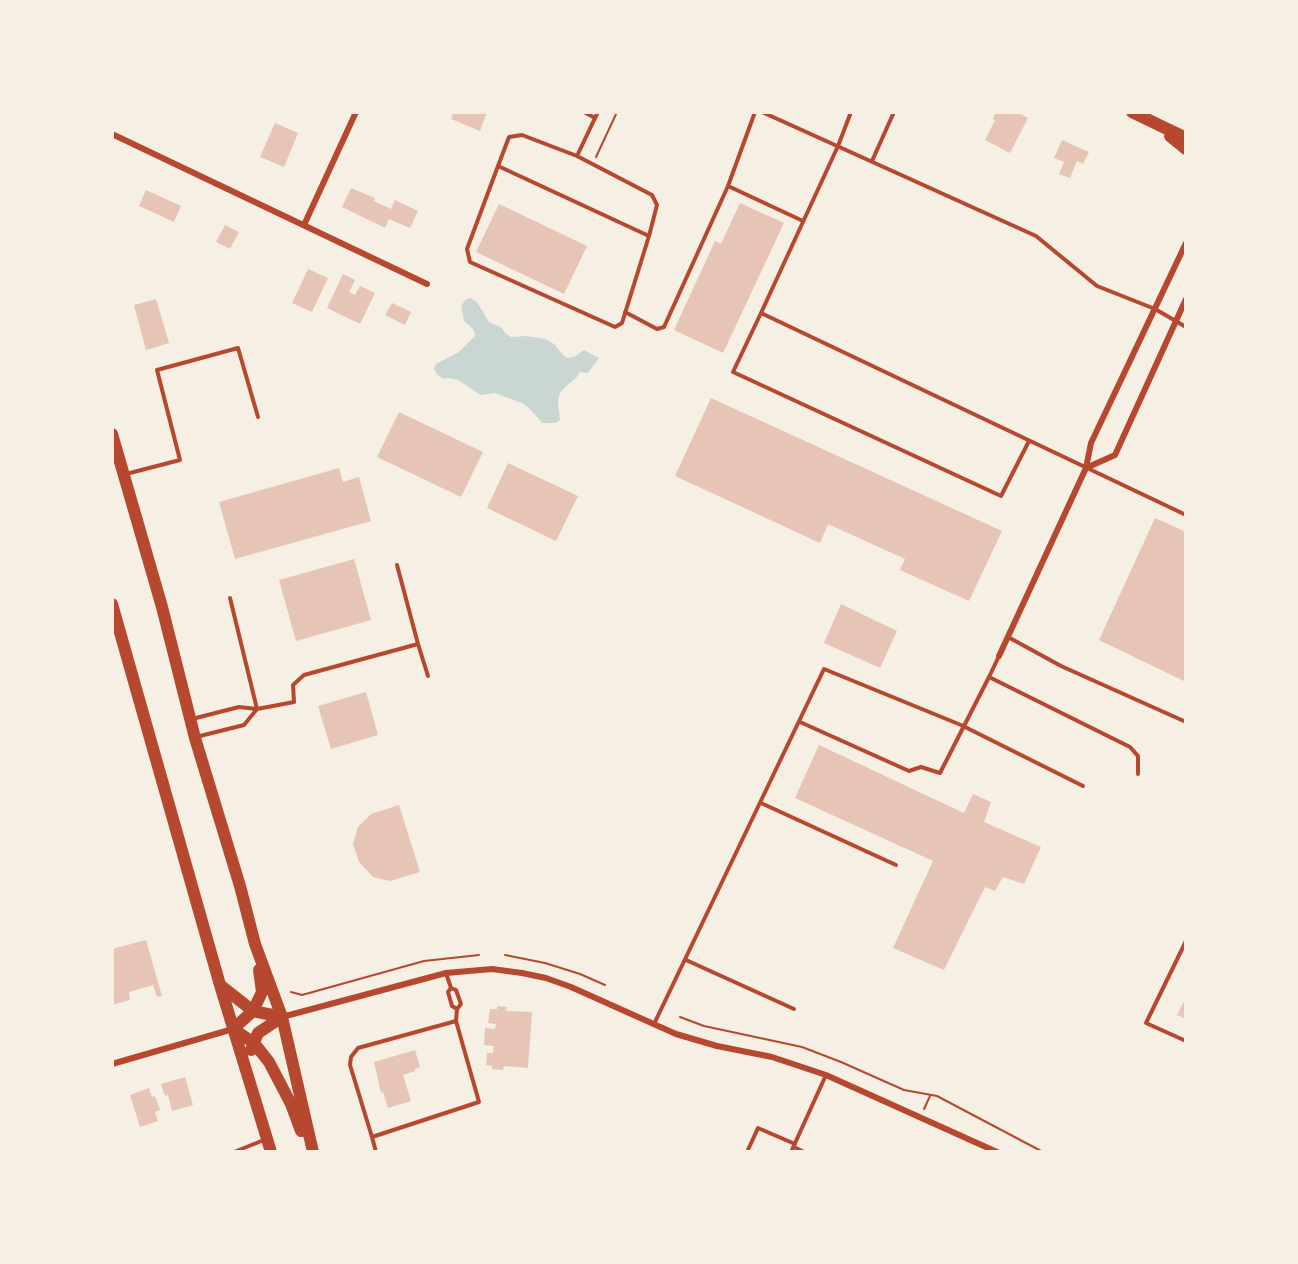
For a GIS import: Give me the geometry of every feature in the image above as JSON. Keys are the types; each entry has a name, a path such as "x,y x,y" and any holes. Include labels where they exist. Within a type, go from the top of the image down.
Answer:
{"highway":[{"path":"1132,112 1185,138"},
{"path":"1155,123 1185,149"},
{"path":"112,434 126,475 195,738 240,886 255,944 282,1017 311,1152"},
{"path":"112,604 220,985 269,1145"},
{"path":"233,1029 253,1011 262,992 255,944"},
{"path":"220,985 253,1011 282,1017"},
{"path":"244,1066 258,1033 282,1017"},
{"path":"233,1029 254,1043 269,1062 291,1104 311,1152"}],"street":[{"path":"304,225 356,112"},
{"path":"112,134 427,284"},
{"path":"999,656 1086,468 1091,443 1185,243"},
{"path":"1086,468 1115,455 1185,298"},
{"path":"282,1017 446,973 492,969 546,978 654,1025 699,1041 772,1056 826,1075 997,1152"},
{"path":"112,1064 233,1029"}],"lane":[{"path":"584,112 595,118"},
{"path":"577,156 598,112"},
{"path":"625,312 657,329 664,327 728,186 755,112"},
{"path":"762,112 1036,236 1097,286 1155,309 1185,327"},
{"path":"851,112 838,146 733,372 1001,496 1029,441"},
{"path":"872,161 894,112"},
{"path":"522,135 577,156 652,195 657,205 622,323 615,327 470,262 467,249 509,137 522,135"},
{"path":"498,166 649,236"},
{"path":"728,186 803,221"},
{"path":"761,313 1185,515"},
{"path":"126,475 180,460 157,370 238,348 258,417"},
{"path":"397,565 417,644 428,676"},
{"path":"230,598 257,709"},
{"path":"1008,637 1061,666 1185,722"},
{"path":"191,720 239,707 257,709 294,702 293,685 304,675 417,644"},
{"path":"800,722 909,771 921,767 940,773 999,656"},
{"path":"654,1025 825,669 963,726 1083,786"},
{"path":"988,677 1130,747 1138,756 1138,774"},
{"path":"195,738 244,725 257,709"},
{"path":"761,803 896,865"},
{"path":"1185,941 1146,1023 1185,1041"},
{"path":"686,960 794,1010"},
{"path":"372,1137 479,1102 456,1021 457,1009 461,1004 456,990 451,988 446,973"},
{"path":"451,988 448,992 452,1005 457,1009"},
{"path":"376,1152 350,1065 351,1057 358,1048 456,1021"},
{"path":"793,1148 826,1075"},
{"path":"747,1152 758,1128 804,1152"},
{"path":"234,1151 269,1145"}],"path":[{"path":"595,160 617,112"},
{"path":"291,992 302,995 424,961 479,955"},
{"path":"505,955 545,963 605,985"},
{"path":"680,1017 704,1026 802,1047 904,1090 937,1096 1043,1152"},
{"path":"924,1109 930,1095"}],"shaded area":[{"path":"470,298 477,302 489,322 502,328 511,337 527,336 545,339 554,344 568,358 584,350 599,358 588,373 579,372 578,376 559,395 560,420 556,423 542,423 522,403 495,393 481,395 458,380 444,379 437,375 434,369 436,364 459,352 475,336 474,330 464,321 461,306 465,300"}],"building":[{"path":"447,112 487,112 480,131 451,119 453,115"},
{"path":"996,112 1017,112 1028,118 1010,153 985,140 995,120 993,119"},
{"path":"275,123 298,133 284,167 260,157"},
{"path":"1062,140 1089,152 1083,164 1077,161 1070,178 1059,174 1064,162 1054,158"},
{"path":"351,188 375,198 374,201 391,209 395,200 418,211 410,228 389,219 385,228 342,207"},
{"path":"146,190 181,206 174,222 139,206"},
{"path":"740,203 784,223 723,353 674,330 715,241 721,244"},
{"path":"499,204 587,246 564,294 476,252"},
{"path":"225,225 239,232 230,249 216,242"},
{"path":"308,269 328,278 312,312 292,303"},
{"path":"343,274 355,280 349,292 355,295 360,286 375,293 360,324 327,308"},
{"path":"156,299 169,343 146,350 134,305"},
{"path":"392,303 411,312 405,325 385,315"},
{"path":"711,398 1002,531 969,601 900,570 905,559 828,524 820,543 675,476"},
{"path":"399,412 483,452 461,497 377,457"},
{"path":"508,463 578,496 556,541 487,508"},
{"path":"339,468 343,482 359,477 371,521 235,559 219,502"},
{"path":"1155,518 1186,532 1186,682 1099,640"},
{"path":"354,559 371,620 296,641 279,580"},
{"path":"841,604 897,631 880,668 824,643"},
{"path":"366,692 378,735 331,749 318,706"},
{"path":"819,745 964,813 973,794 991,802 984,822 1041,847 1024,884 1003,877 995,891 985,887 944,970 893,948 933,861 795,798"},
{"path":"399,805 420,872 390,881 373,877 359,862 353,844 358,827 371,814"},
{"path":"146,940 162,996 157,997 153,985 129,992 130,1000 112,1005 112,949"},
{"path":"1186,997 1186,1019 1177,1015"},
{"path":"497,1006 507,1007 506,1011 532,1012 528,1068 504,1066 503,1070 492,1069 492,1066 486,1065 487,1053 493,1053 494,1046 484,1045 485,1028 495,1029 496,1024 488,1023 490,1009 497,1009"},
{"path":"415,1050 420,1067 403,1075 411,1101 388,1108 383,1092 381,1093 374,1062"},
{"path":"185,1077 193,1105 172,1111 168,1095 165,1096 161,1084"},
{"path":"149,1088 160,1110 155,1112 158,1121 140,1127 130,1095"}]}
